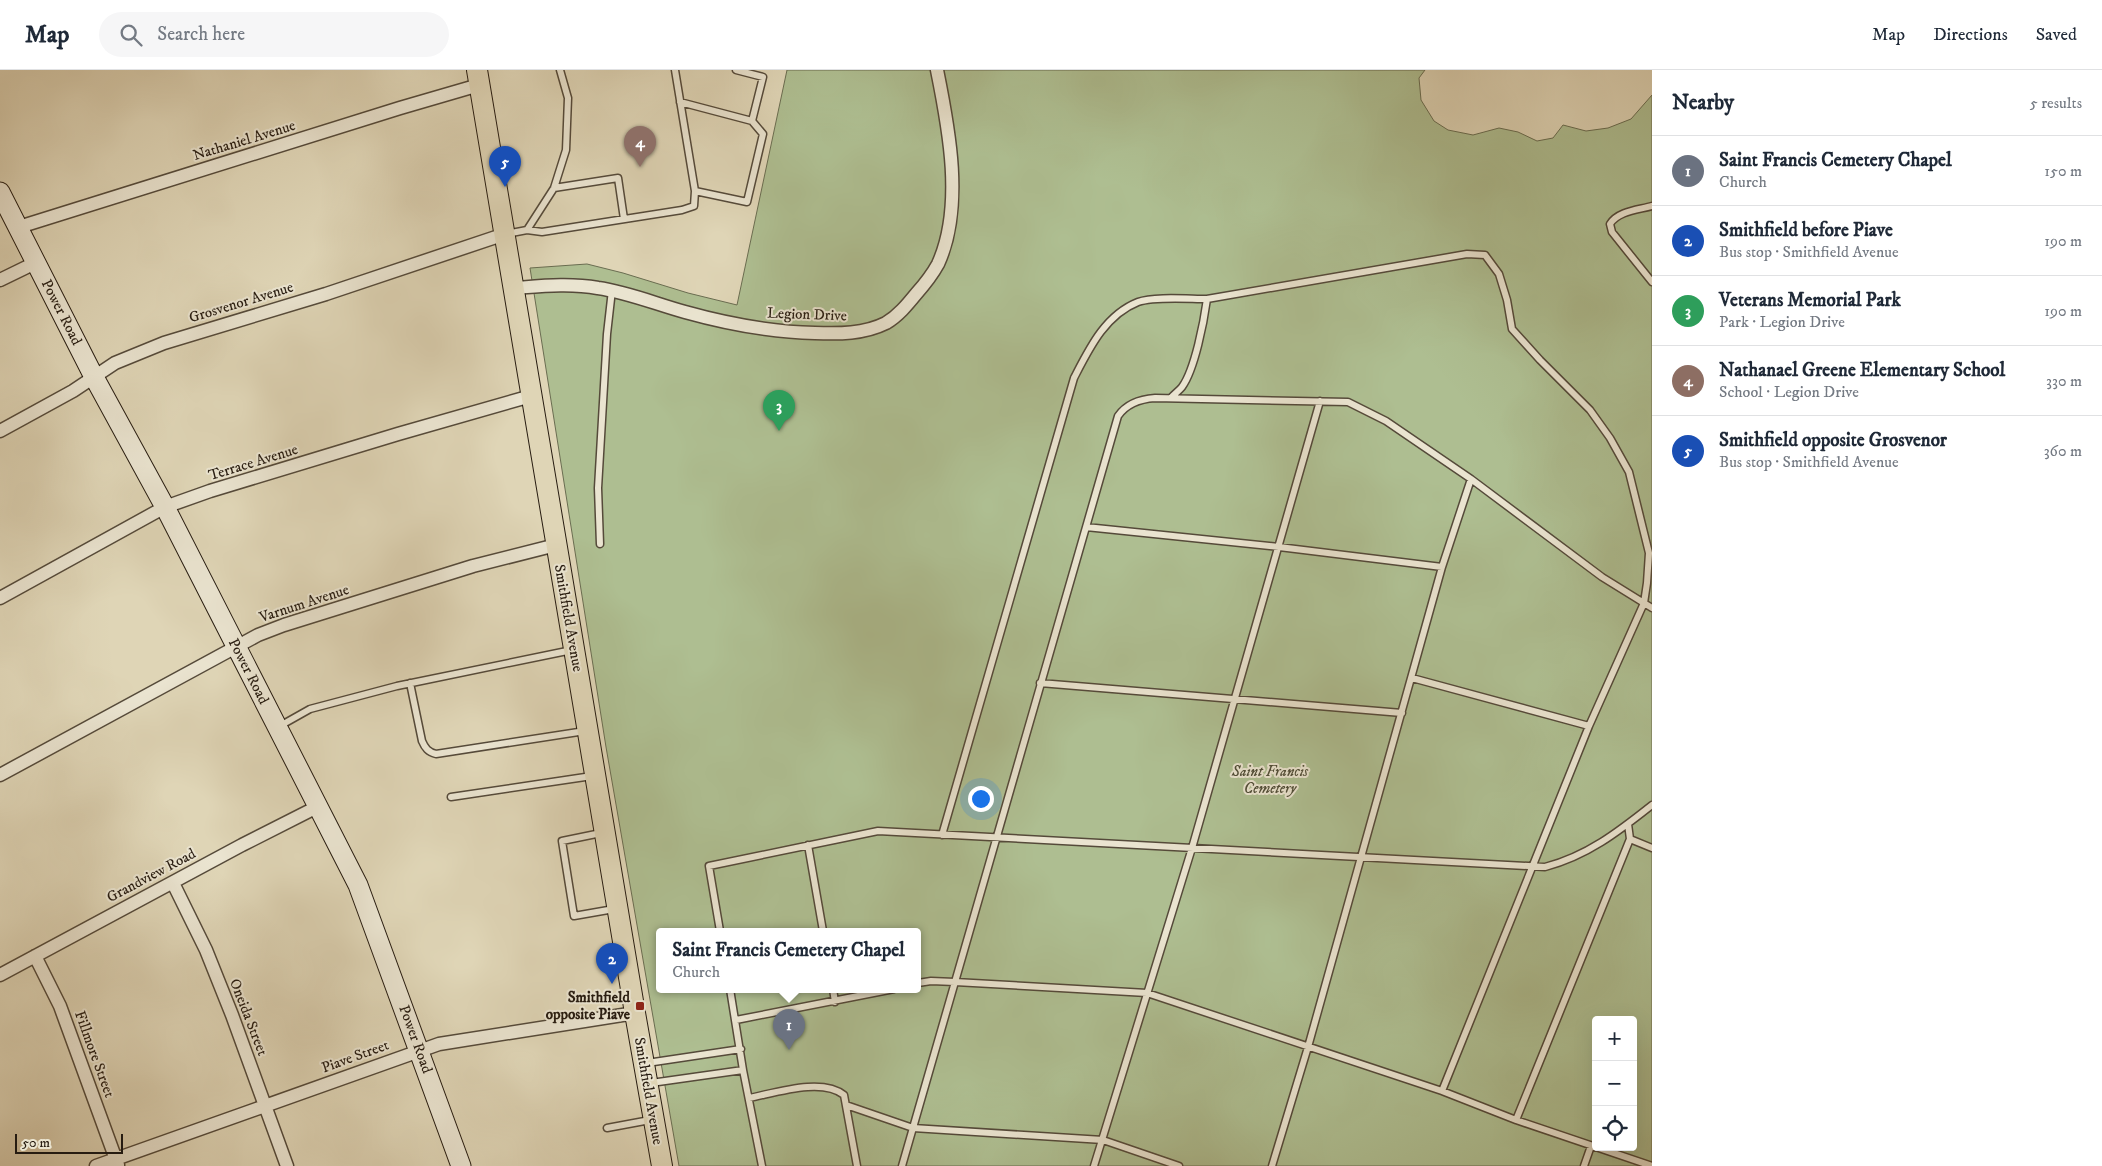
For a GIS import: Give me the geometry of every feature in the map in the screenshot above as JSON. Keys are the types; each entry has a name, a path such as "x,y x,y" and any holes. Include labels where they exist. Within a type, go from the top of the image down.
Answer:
{"main road":[{"name":"Smithfield Avenue","path":"478,77 662,1166"},
{"name":"Power Road","path":"0,192 94,377 165,507 358,885 461,1166"}],"street":[{"name":"Legion Drive","path":"515,288 569,285 612,290 684,312 758,329 838,334 864,330 885,323 905,307 922,287 937,266 946,239 952,200 952,172 944,102 937,70"},
{"name":"Nathaniel Avenue","path":"19,227 478,77"},
{"name":"Grosvenor Avenue","path":"0,431 73,391 115,363 164,343 326,294 505,234"},
{"path":"0,280 37,262"},
{"name":"Terrace Avenue","path":"0,598 165,507 531,396"},
{"name":"Varnum Avenue","path":"0,775 258,635 284,625 473,566 556,545"},
{"name":"Grandview Road","path":"0,975 319,806"},
{"name":"Oneida Street","path":"173,883 206,950 287,1166"},
{"name":"Fillmore Street","path":"35,956 60,1006 117,1162"},
{"name":"Piave Street","path":"96,1166 117,1162 265,1105 439,1044 635,1013"}],"lane":[{"path":"527,230 554,188 566,150 568,98 560,70"},
{"path":"505,234 527,230 542,232 682,210 694,206 695,191 675,70"},
{"path":"736,70 763,77 752,121"},
{"path":"680,102 752,121 763,134 747,202 695,191"},
{"path":"554,188 618,178 624,219"},
{"path":"1652,206 1624,213 1614,218 1610,224 1612,232 1652,282"},
{"path":"942,835 1074,378 1088,351 1110,320 1138,302 1168,299 1208,299 1467,254 1485,255 1499,274 1507,300 1512,329 1590,410 1610,438 1629,472 1648,552 1647,583 1644,603 1589,726 1530,867 1442,1091"},
{"path":"600,544 598,488 607,334 612,290"},
{"path":"1171,398 1183,385 1192,362 1204,323 1208,299"},
{"path":"902,1166 1040,683 1118,416 1123,409 1143,399 1171,398 1348,402 1386,421 1471,478 1574,557 1652,608"},
{"path":"1094,1166 1192,848 1320,401"},
{"path":"1272,1166 1362,857 1442,567 1471,478"},
{"path":"1086,527 1278,547 1442,567"},
{"path":"277,727 310,709 410,683 574,649"},
{"path":"1412,678 1589,726"},
{"path":"410,683 422,742 431,753 436,754 588,731"},
{"path":"1040,683 1402,713"},
{"path":"452,796 595,775"},
{"path":"719,928 709,866 878,831 996,839 1545,867 1568,861 1590,850 1652,806"},
{"path":"1516,1120 1630,839 1628,824"},
{"path":"605,832 562,841 574,916 618,908"},
{"path":"1630,839 1652,848"},
{"path":"808,845 822,928"},
{"path":"921,983 931,981 955,982 1147,993 1442,1091 1516,1120 1652,1166"},
{"path":"731,993 743,1070 762,1166"},
{"path":"834,993 835,1002"},
{"path":"736,1020 876,993"},
{"path":"646,1074 741,1049"},
{"path":"646,1074 743,1070"},
{"path":"749,1098 824,1086 837,1089 844,1095 857,1166"},
{"path":"846,1104 913,1128 1102,1140 1179,1166"},
{"path":"607,1128 654,1119"},
{"path":"1584,1166 1591,1146"}],"green space":[{"name":"Saint Francis Cemetery","path":"787,70 1425,70 1419,78 1421,100 1434,121 1448,130 1473,135 1499,128 1518,132 1537,141 1553,138 1563,125 1586,131 1608,128 1631,119 1652,95 1652,1166 679,1166 606,747 530,268 587,264 688,293 737,305"}],"place":[{"name":"Nathanael Greene Elementary School","path":"640,167"},
{"name":"Smithfield opposite Grosvenor","path":"505,187"},
{"name":"Veterans Memorial Park","path":"779,431"},
{"name":"Smithfield before Piave","path":"612,984"},
{"name":"Smithfield opposite Piave","path":"640,1006"},
{"name":"Saint Francis Cemetery Chapel","path":"789,1050"}]}
